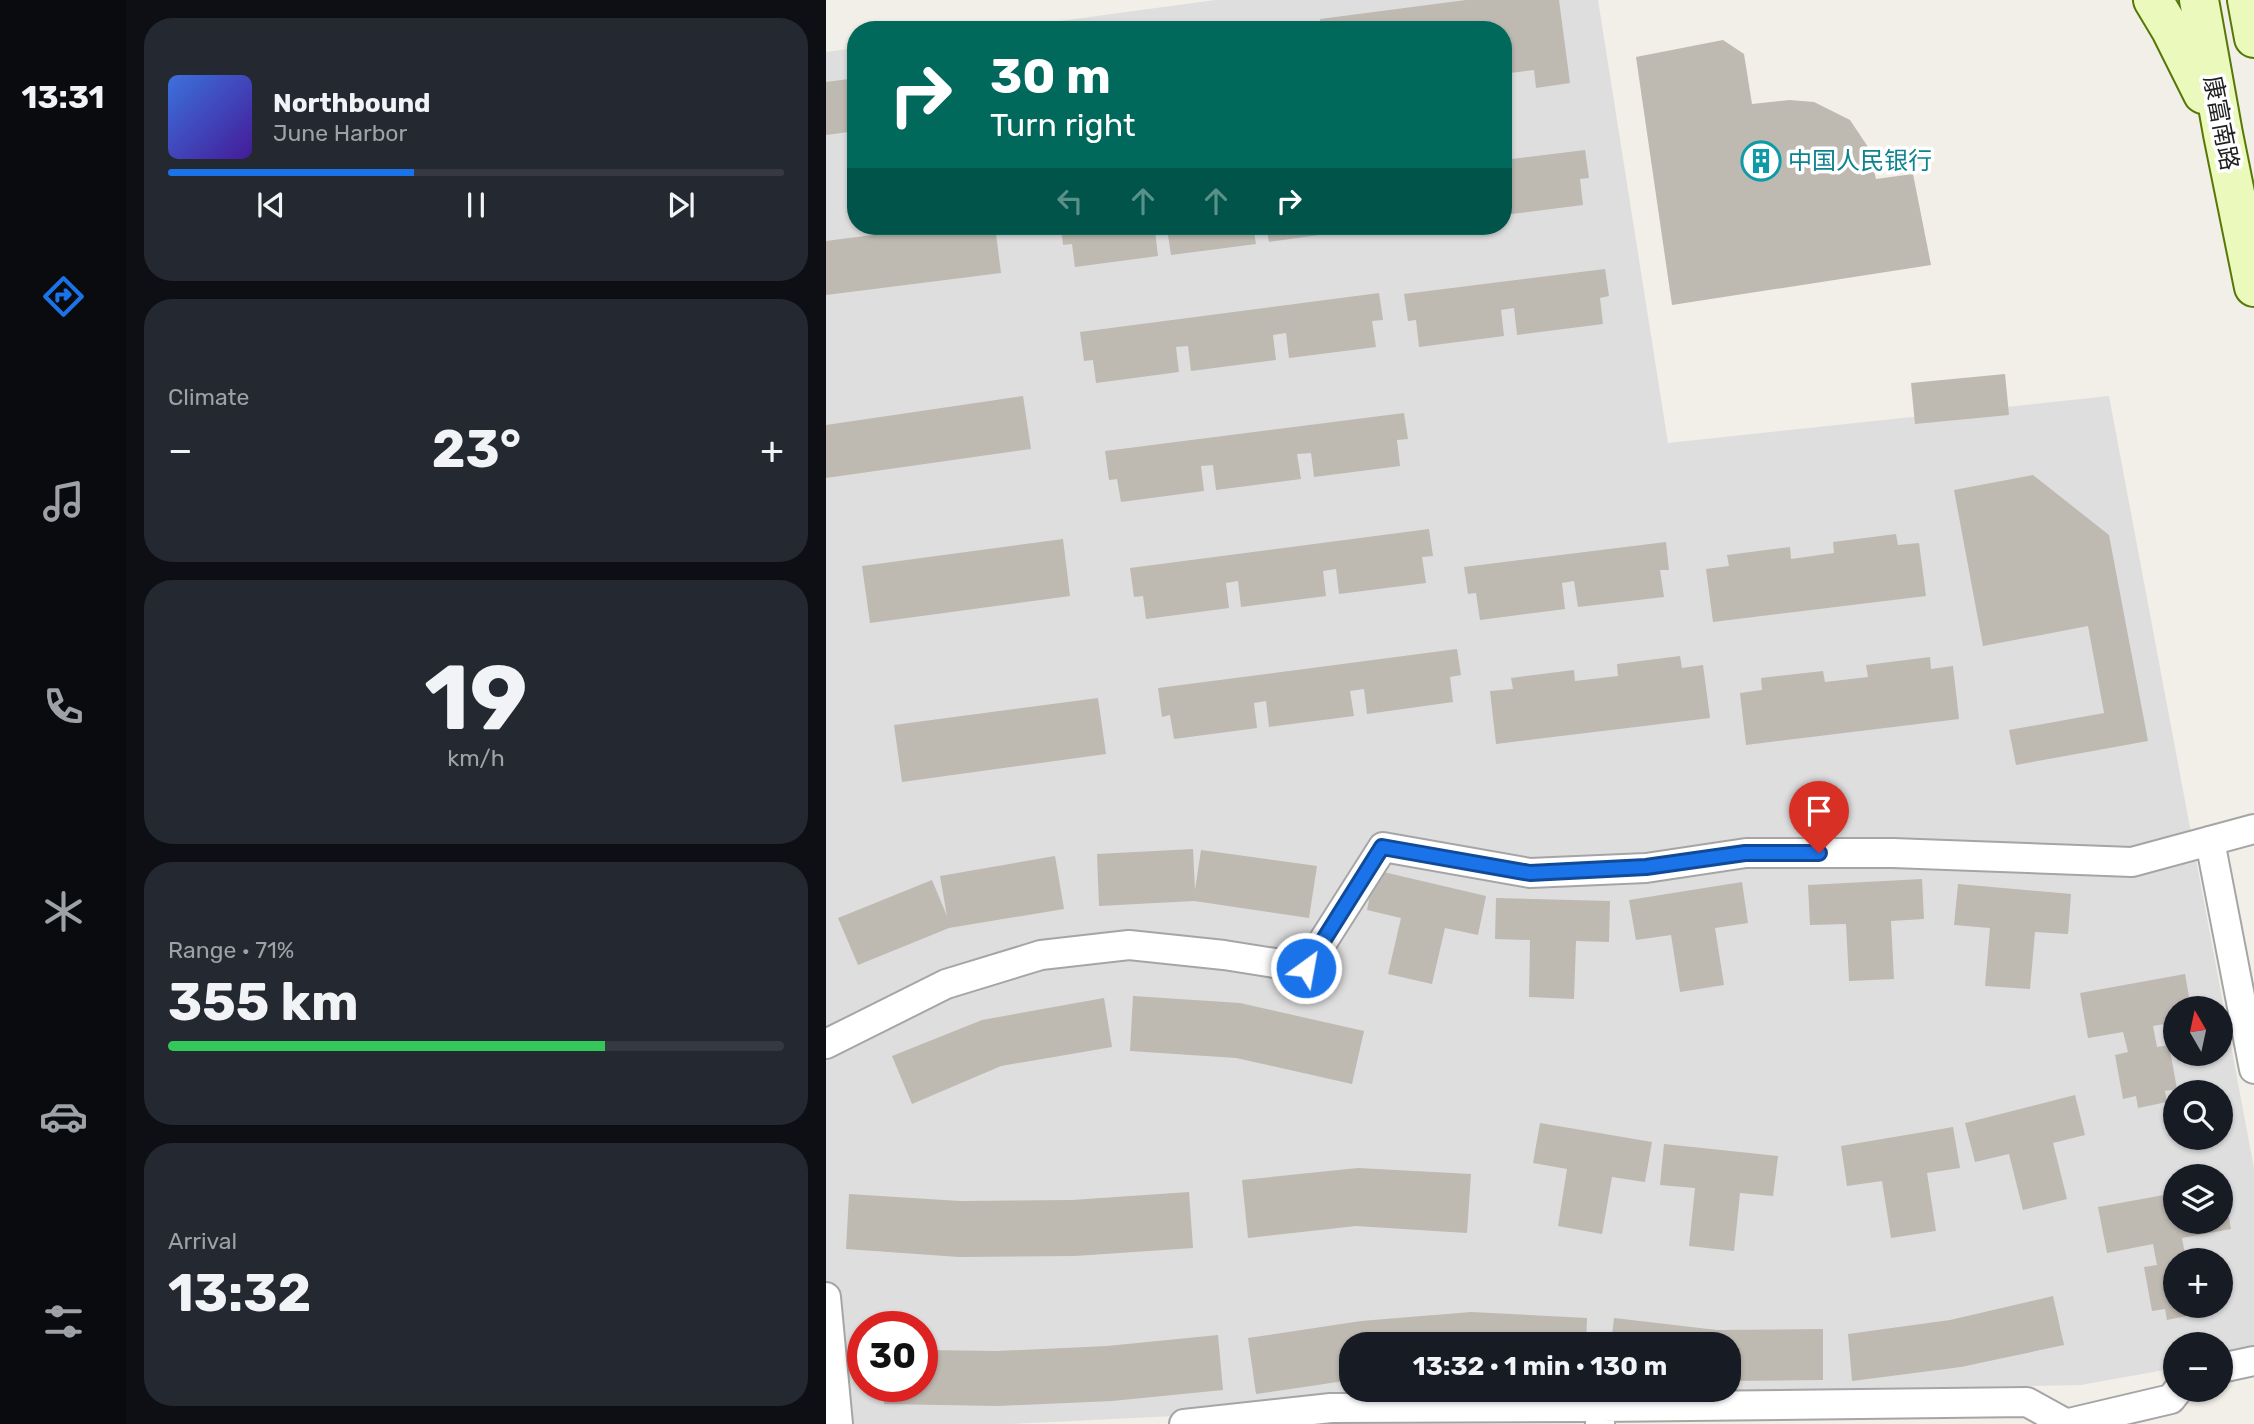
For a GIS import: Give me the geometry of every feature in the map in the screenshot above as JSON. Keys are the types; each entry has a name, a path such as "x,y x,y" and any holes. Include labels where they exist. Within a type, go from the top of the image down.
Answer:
{"main road":[{"path":"2153,0 2223,134"},
{"name":"康富南路","path":"2199,0 2254,287"},
{"path":"2247,0 2254,38"}],"street":[{"path":"826,1044 946,984 1041,955 1129,944 1306,968 1382,847 1530,873 1646,867 1745,853 1894,853 2132,862 2254,829"},
{"path":"2210,841 2254,1069"},
{"path":"826,1297 838,1424"},
{"path":"2233,1365 2254,1361"},
{"path":"1184,1424 1331,1408 1600,1415 2027,1402 2065,1424 2163,1401"}],"shaded area":[{"path":"1215,0 1598,0 1668,443 2109,396 2222,996 2163,996 2163,1066 2233,1066 2233,1056 2254,1168 2254,1354 2233,1358 2233,1332 2163,1332 2163,1370 2081,1385 1741,1392 1741,1332 1339,1332 1339,1402 1458,1402 1011,1424 826,1424 826,52 847,49 847,235 1512,235 1512,21 1060,21"}],"building":[{"path":"1466,0 1559,0 1570,83 1536,88 1534,70 1512,73 1512,21 1320,19"},
{"name":"中国人民银行","path":"1723,40 1744,54 1752,104 1789,100 1814,102 1850,120 1868,147 1876,179 1913,174 1931,265 1672,305 1636,57"},
{"path":"847,79 847,132 826,135 826,82"},
{"path":"1585,150 1589,178 1580,179 1583,205 1512,214 1512,159"},
{"path":"872,235 996,235 1001,273 826,295 826,241"},
{"path":"1062,235 1155,235 1158,256 1075,267 1072,244 1063,245"},
{"path":"1168,235 1254,235 1256,244 1171,255"},
{"path":"1268,235 1319,235 1269,242"},
{"path":"1605,269 1609,296 1600,298 1603,324 1517,335 1514,308 1501,310 1504,336 1419,347 1416,320 1408,321 1404,294"},
{"path":"1379,293 1383,320 1372,321 1376,347 1289,358 1286,333 1273,335 1276,360 1191,371 1188,346 1176,347 1179,372 1096,383 1093,360 1084,361 1080,332"},
{"path":"2005,374 2009,415 1915,424 1911,383"},
{"path":"1023,396 1031,449 826,478 826,425"},
{"path":"1404,413 1408,439 1397,440 1400,466 1314,477 1311,453 1297,454 1301,479 1216,490 1213,465 1201,466 1204,491 1121,502 1117,479 1109,480 1105,451"},
{"path":"2033,475 2109,535 2148,741 2016,765 2009,730 2104,713 2088,626 1983,646 1954,490"},
{"path":"1429,529 1433,556 1422,557 1426,583 1339,594 1336,569 1323,571 1326,596 1241,607 1238,581 1226,583 1229,608 1146,619 1143,596 1134,597 1130,568"},
{"path":"1896,534 1898,545 1919,543 1926,596 1713,622 1706,569 1729,566 1727,555 1790,547 1791,559 1834,553 1833,542"},
{"path":"1063,539 1070,596 870,623 862,566"},
{"path":"1666,542 1669,570 1660,570 1664,597 1578,607 1574,581 1562,583 1565,609 1480,620 1476,593 1468,594 1464,567"},
{"path":"1457,649 1461,675 1450,677 1453,702 1367,714 1364,689 1350,691 1354,716 1269,727 1266,701 1254,703 1257,728 1174,739 1170,715 1162,717 1158,688"},
{"path":"1680,656 1682,668 1703,665 1710,718 1496,744 1490,691 1513,689 1511,678 1574,670 1575,681 1618,676 1617,664"},
{"path":"1930,657 1931,669 1953,666 1959,719 1746,745 1740,693 1762,690 1761,678 1823,671 1825,682 1868,677 1866,665"},
{"path":"1098,698 1106,754 902,782 894,725"},
{"path":"1193,849 1195,890 1201,850 1317,866 1309,918 1194,901 1099,906 1097,854"},
{"path":"1055,856 1064,909 949,928 858,965 838,918 932,880 947,916 940,876"},
{"path":"1375,870 1486,896 1478,935 1445,928 1432,984 1388,974 1401,918 1367,910"},
{"path":"1922,879 1924,919 1891,921 1894,979 1849,981 1846,924 1810,925 1808,885"},
{"path":"1742,882 1748,923 1715,928 1724,985 1680,992 1671,935 1636,940 1629,900"},
{"path":"1958,884 2071,894 2068,934 2035,932 2030,989 1985,986 1990,928 1954,925"},
{"path":"1496,898 1610,901 1609,942 1576,941 1574,999 1529,997 1530,940 1495,939"},
{"path":"2185,974 2189,996 2163,996 2163,1024 2153,1026 2157,1047 2163,1046 2163,1066 2173,1066 2175,1080 2163,1080 2163,1103 2138,1108 2136,1096 2123,1099 2115,1055 2128,1052 2123,1032 2088,1038 2080,993"},
{"path":"1133,996 1240,1003 1364,1031 1352,1084 1236,1058 1130,1051"},
{"path":"1104,998 1112,1047 1001,1066 912,1104 892,1056 982,1020"},
{"path":"2075,1095 2085,1135 2053,1143 2067,1199 2023,1210 2009,1154 1975,1162 1965,1123"},
{"path":"1540,1123 1652,1142 1645,1182 1612,1177 1602,1234 1558,1226 1567,1169 1533,1163"},
{"path":"1953,1127 1960,1168 1927,1173 1936,1231 1891,1238 1882,1181 1847,1186 1841,1146"},
{"path":"1664,1144 1778,1156 1773,1196 1740,1193 1734,1251 1689,1246 1695,1188 1660,1185"},
{"path":"1358,1168 1471,1174 1467,1233 1356,1226 1248,1238 1242,1180"},
{"path":"1189,1192 1193,1248 1075,1256 959,1257 846,1249 849,1194 960,1201 1072,1200"},
{"path":"2163,1195 2163,1234 2204,1234 2182,1238 2184,1248 2163,1248 2163,1309 2152,1311 2144,1267 2157,1265 2153,1244 2107,1253 2098,1207"},
{"path":"2053,1296 2064,1345 1961,1367 1852,1381 1848,1334 1950,1320"},
{"path":"1471,1312 1587,1318 1586,1332 1339,1332 1339,1382 1256,1394 1248,1338 1361,1321"},
{"path":"1614,1318 1717,1330 1823,1329 1823,1380 1741,1381 1741,1332 1612,1332"},
{"path":"1218,1335 1223,1390 1112,1401 998,1406 884,1404 938,1402 938,1350 997,1351 1107,1346"}],"place":[{"name":"中国人民银行","path":"1761,161"}],"route":[{"path":"1306,968 1382,847 1530,873 1646,867 1745,853 1819,853"}]}
